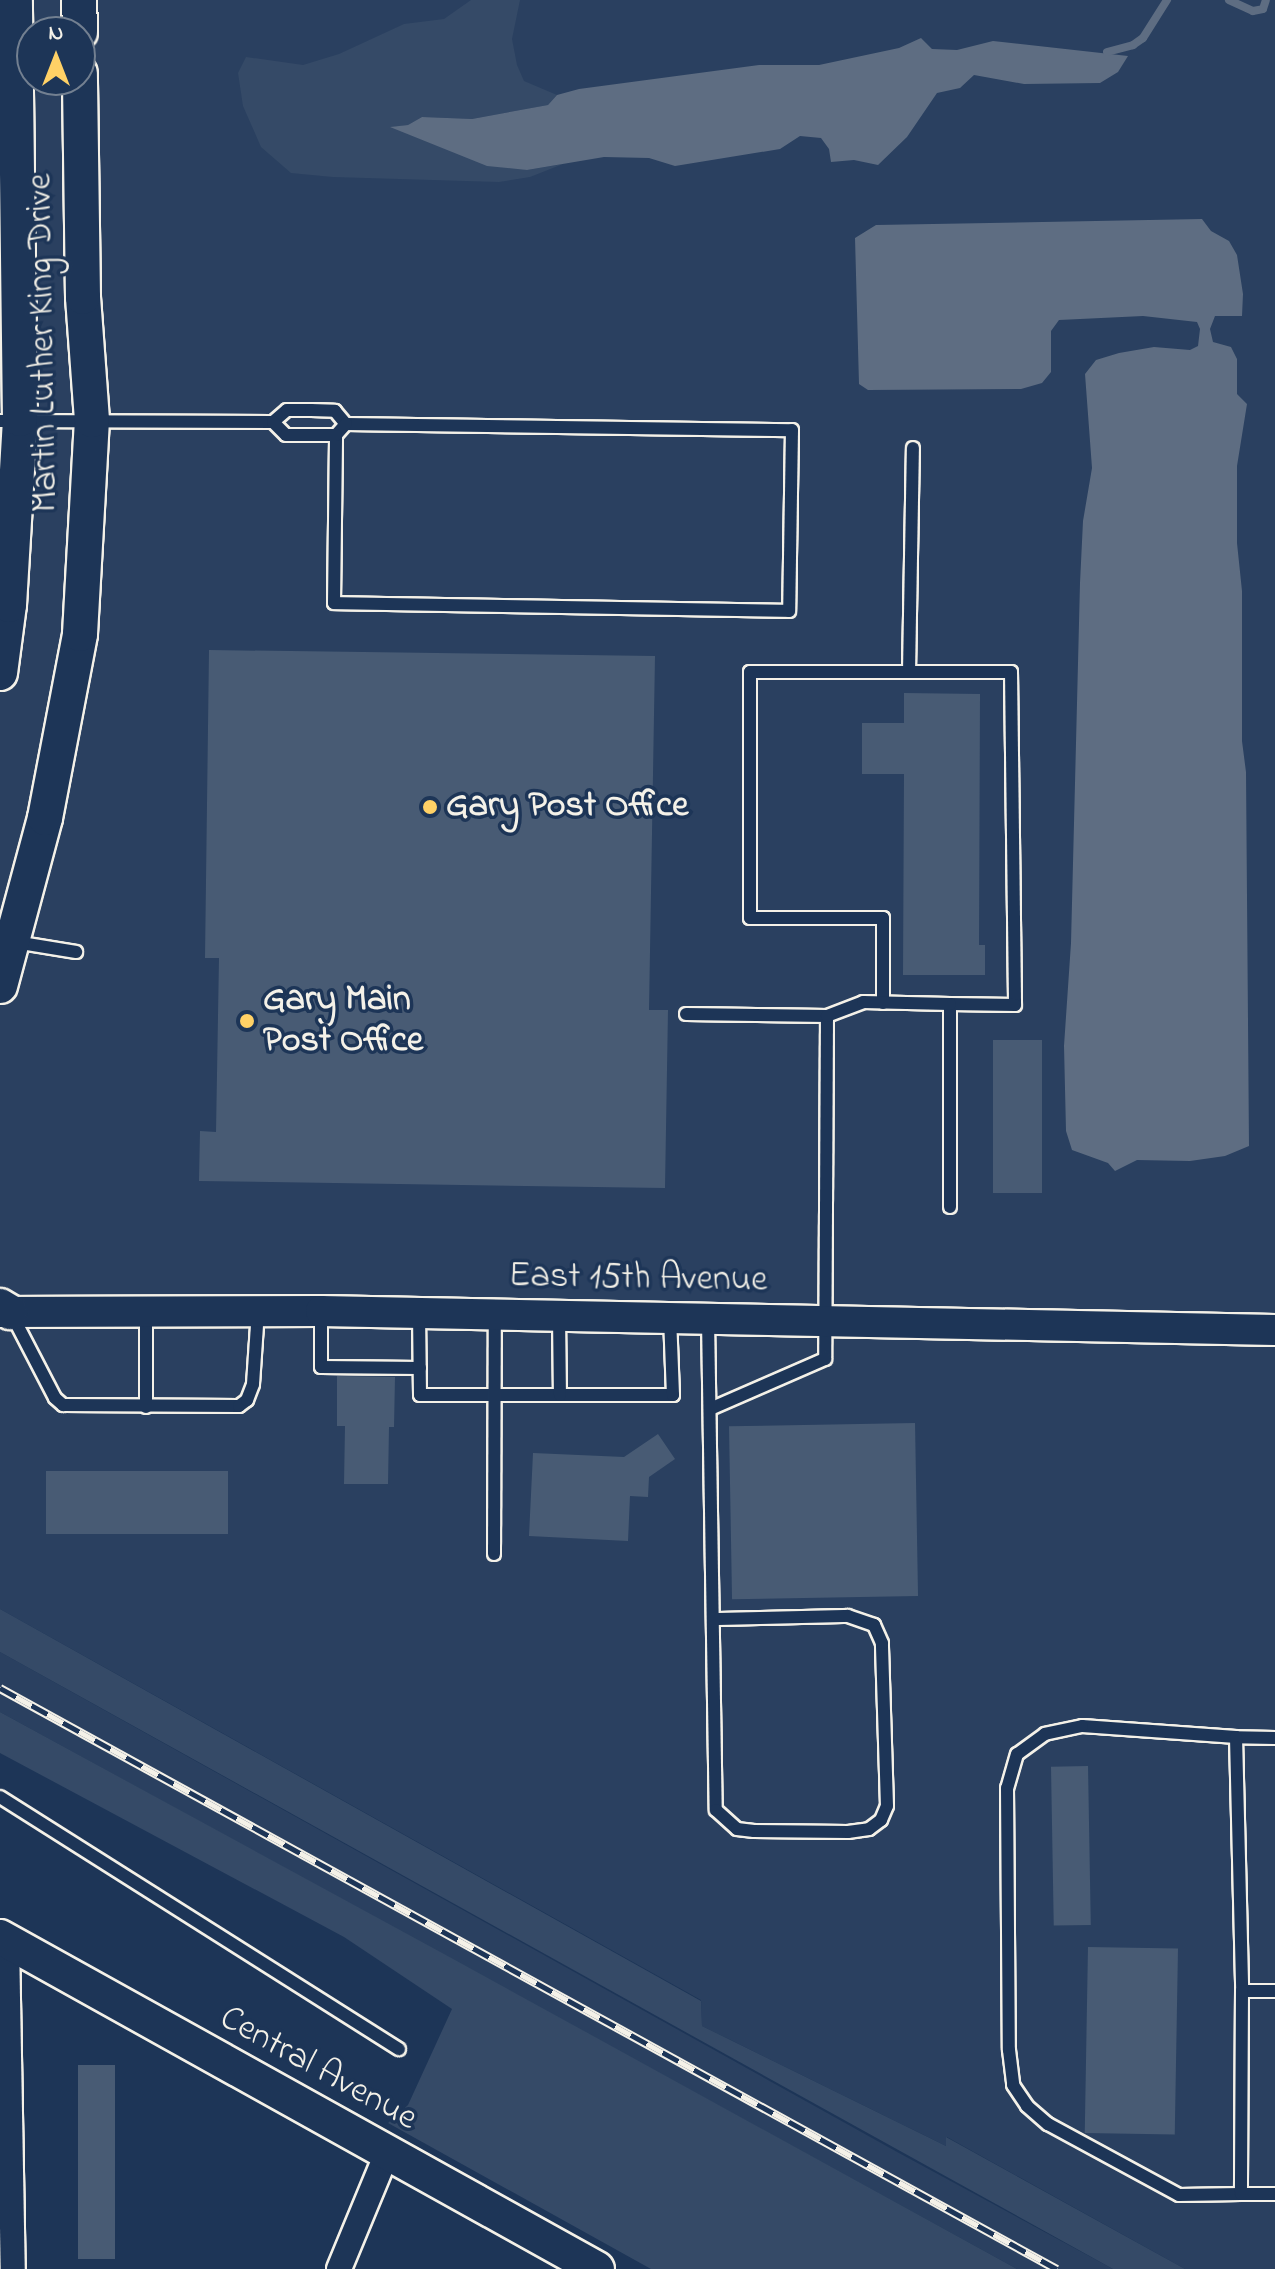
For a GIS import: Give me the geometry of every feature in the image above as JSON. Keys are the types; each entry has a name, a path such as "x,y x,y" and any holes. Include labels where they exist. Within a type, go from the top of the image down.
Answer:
{"main road":[{"name":"Martin Luther King Drive","path":"0,673 10,590 15,0"},
{"name":"Martin Luther King Drive","path":"0,986 7,941 66,720 80,634 92,420 83,297 80,96"},
{"name":"Central Avenue","path":"4,1939 597,2269"}],"street":[{"name":"East 15th Avenue","path":"3,1310 321,1311 1275,1330"},
{"path":"4,1939 5,2080 13,2269"},
{"path":"339,2269 387,2153"}],"lane":[{"path":"10,420 273,422 287,410 311,410 335,411 346,424"},
{"path":"273,422 286,435 336,435"},
{"path":"346,424 792,430 789,611 334,603 336,435 346,424"},
{"path":"909,672 913,448"},
{"path":"686,1014 827,1016 863,1002 883,1003 1015,1005 1011,672 750,672 750,918 883,918 883,1003"},
{"path":"7,941 76,952"},
{"path":"950,1004 950,1207"},
{"path":"710,1409 825,1359 827,1016"},
{"path":"3,1310 55,1398 63,1405 146,1407 239,1406 247,1400 257,1362 258,1311"},
{"path":"146,1311 146,1407"},
{"path":"321,1311 321,1367 420,1368"},
{"path":"419,1313 420,1395 673,1395 670,1318"},
{"path":"494,1554 495,1315"},
{"path":"559,1316 560,1395"},
{"path":"708,1319 716,1810 737,1829 754,1831 869,1829 881,1820 887,1806 882,1643 874,1625 848,1616 714,1619"},
{"path":"1275,1738 1082,1726 1045,1734 1017,1754 1007,1788 1009,2034 1013,2085 1027,2106 1048,2124 1179,2195 1275,2194"},
{"path":"1236,1737 1242,1991 1241,2194"},
{"path":"0,1797 399,2049"},
{"path":"1242,1991 1275,1991"}],"shaded area":[{"path":"0,0 1275,0 1275,2269 1185,2269 947,2137 946,2146 702,2026 701,2000 0,1609"},
{"path":"471,0 520,0 512,39 517,65 524,81 557,95 548,105 472,119 422,117 408,125 392,127 527,170 563,164 530,177 499,182 333,177 291,173 261,147 243,106 238,73 246,57 303,65 339,54 404,24 444,19"},
{"path":"921,38 932,49 957,50 993,41 1128,56 1118,72 1100,83 1024,84 974,75 960,88 937,93 907,137 878,165 854,160 831,162 829,149 821,138 800,136 780,149 675,166 649,158 604,157 527,170 487,166 390,127 408,125 422,117 472,119 548,105 557,95 579,89 759,65 819,65 899,48"},
{"path":"1202,219 1211,231 1229,241 1237,255 1243,294 1242,316 1215,316 1210,329 1213,342 1231,347 1237,359 1237,394 1247,404 1237,466 1237,543 1242,591 1242,741 1246,772 1249,1146 1225,1156 1190,1161 1137,1160 1115,1171 1108,1163 1072,1150 1066,1131 1064,1046 1071,943 1080,583 1083,521 1092,468 1085,374 1096,360 1119,353 1154,347 1190,350 1198,346 1200,329 1197,322 1143,316 1059,320 1051,331 1051,372 1042,383 1021,389 868,390 859,384 855,238 876,225"},
{"path":"0,1609 701,2001 702,2026 946,2146 946,2137 1185,2269 1113,2269 0,1652"},
{"path":"0,1652 1113,2269 1017,2269 0,1712"},
{"path":"0,1712 1017,2269 651,2269 388,2123 408,2105 452,2009 344,1937 0,1753"}],"building":[{"name":"Gary Post Office","path":"209,650 655,656 649,1010 668,1010 665,1188 199,1181 200,1131 216,1132 219,958 205,958"},
{"path":"904,693 980,694 979,945 985,945 985,975 903,975 904,774 862,774 862,723 904,723"},
{"path":"993,1040 1042,1040 1042,1193 993,1193"},
{"path":"337,1376 395,1377 394,1427 389,1427 388,1484 344,1484 345,1426 337,1426"},
{"path":"915,1423 918,1596 732,1599 729,1426"},
{"path":"658,1434 675,1459 649,1477 648,1497 630,1496 628,1541 529,1536 533,1453 624,1457"},
{"path":"46,1471 228,1471 228,1534 46,1534"},
{"path":"1088,1766 1091,1925 1054,1926 1051,1767"},
{"path":"1088,1947 1178,1949 1175,2135 1085,2133"},
{"path":"78,2065 115,2065 115,2259 78,2259"}],"waterway":[{"path":"1107,52 1133,45 1143,38 1167,0"},
{"path":"1229,0 1253,11 1263,9 1266,0"}],"railway":[{"path":"0,1688 1057,2269"}],"place":[{"name":"Gary Post Office","path":"430,807"},
{"name":"Gary Main Post Office","path":"247,1021"}]}
